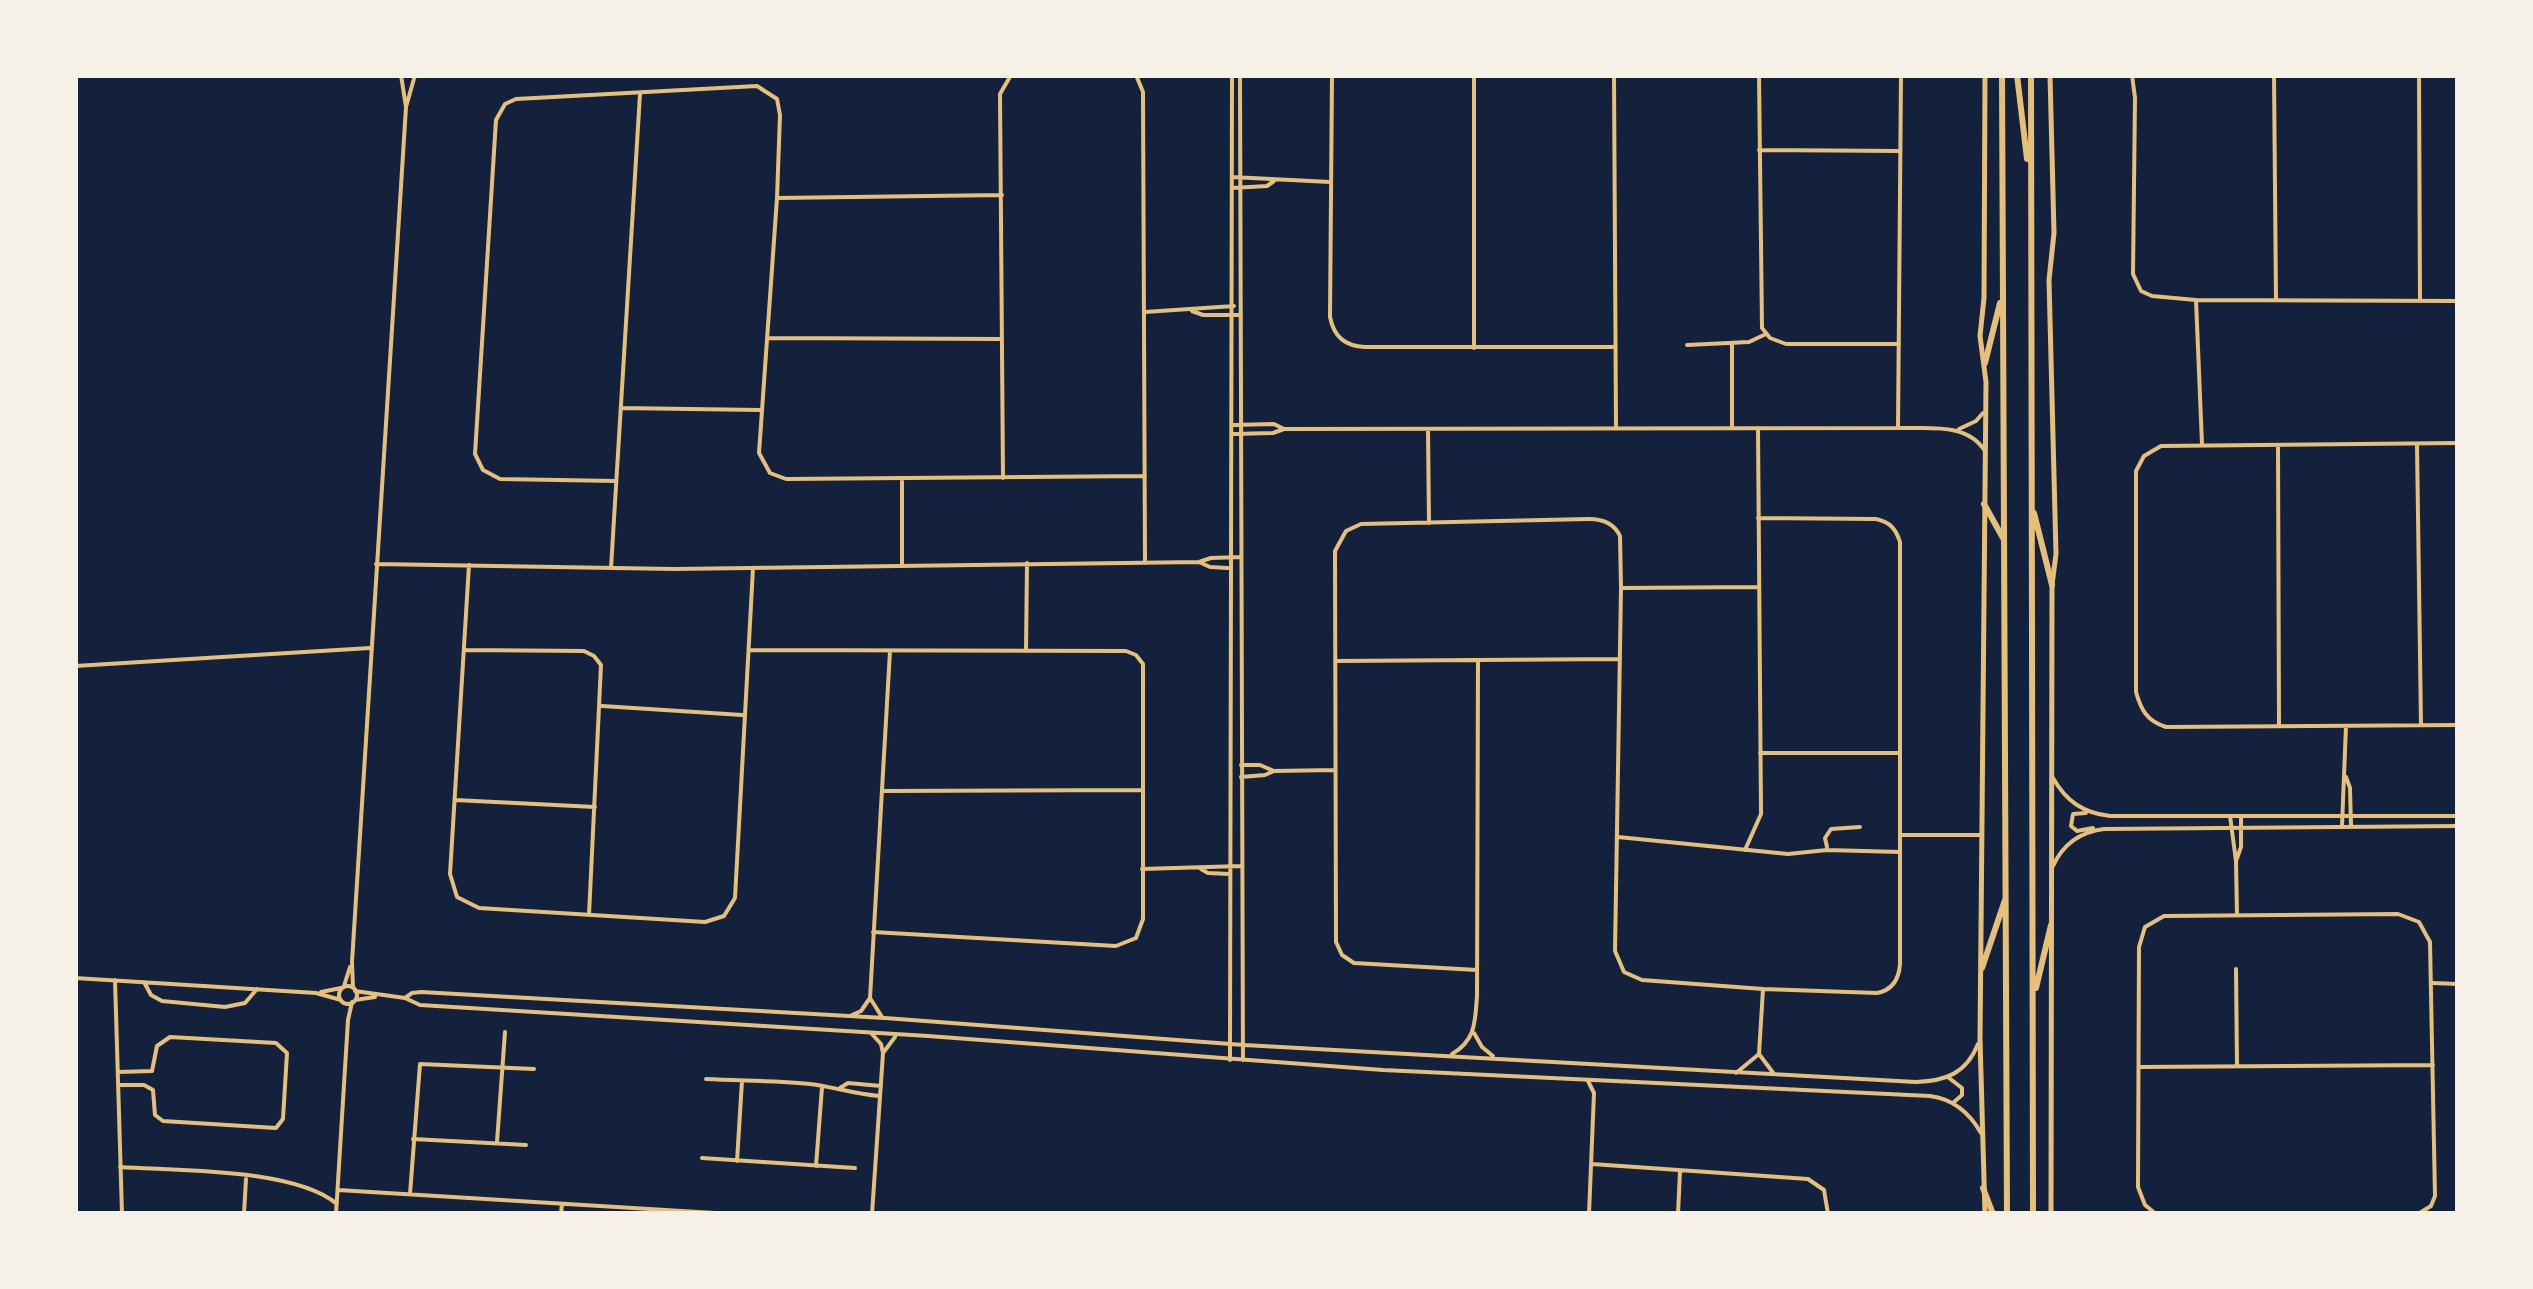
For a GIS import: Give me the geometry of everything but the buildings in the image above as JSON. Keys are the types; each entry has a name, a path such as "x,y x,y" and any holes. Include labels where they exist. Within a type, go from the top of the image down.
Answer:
{"main road":[{"path":"2002,75 2007,1214"},
{"path":"2017,75 2031,180"},
{"path":"2031,75 2033,1214"},
{"path":"1985,363 2003,292"},
{"path":"1984,504 2004,540"},
{"path":"2032,508 2052,584"},
{"path":"1982,968 2007,894"},
{"path":"2033,999 2052,925"},
{"path":"1983,1188 1993,1214"}],"street":[{"path":"401,75 406,106"},
{"path":"336,1214 348,1020 354,989 352,962 406,106 415,75"},
{"path":"1003,478 1000,94 1011,75"},
{"path":"1136,75 1142,92 1145,562"},
{"path":"1230,1060 1232,75"},
{"path":"1240,75 1243,1061"},
{"path":"1332,75 1330,318 1338,338 1358,347 1614,347"},
{"path":"1474,75 1474,348"},
{"path":"1614,75 1616,428"},
{"path":"1758,75 1760,322 1766,334 1786,344 1899,344"},
{"path":"1898,428 1900,75"},
{"path":"1985,75 1984,298 1980,326 1986,408 1980,1039 1985,1214"},
{"path":"2050,75 2054,232 2049,280 2056,554 2052,584 2051,1214"},
{"path":"2132,75 2133,280 2147,294 2196,300 2458,301"},
{"path":"2274,75 2276,300"},
{"path":"2419,75 2420,300"},
{"path":"616,481 500,478 483,470 474,448 498,114 505,104 516,99 749,86 772,93 780,106 780,115 760,459 775,476 902,480 1145,476"},
{"path":"612,568 640,93"},
{"path":"1759,150 1900,151"},
{"path":"1232,177 1330,182"},
{"path":"1232,188 1266,186 1274,181"},
{"path":"777,198 1002,195"},
{"path":"2196,300 2202,444"},
{"path":"1144,312 1241,306"},
{"path":"1192,310 1200,315 1241,315"},
{"path":"1687,345 1754,342 1766,334"},
{"path":"767,338 1002,339"},
{"path":"1732,344 1732,428"},
{"path":"620,408 760,410"},
{"path":"1954,430 1976,421 1986,408"},
{"path":"1232,425 1274,424 1284,429"},
{"path":"1745,850 1760,820 1758,428"},
{"path":"1232,434 1273,434 1284,429 1898,428 1954,430 1976,438 1985,451"},
{"path":"1428,429 1428,523"},
{"path":"2417,443 2422,725"},
{"path":"2458,443 2202,444 2152,449 2136,471 2136,692 2148,718 2166,727 2458,725"},
{"path":"2278,445 2279,727"},
{"path":"902,480 902,564"},
{"path":"1477,970 1354,963 1342,956 1335,935 1335,552 1341,537 1361,524 1604,521 1617,530 1621,588 1616,951 1624,972 1642,980 1763,989 1877,992 1892,987 1900,969 1900,542 1891,525 1876,518 1758,518"},
{"path":"376,564 753,568 1199,562 1240,557"},
{"path":"1199,562 1210,567 1240,568"},
{"path":"1026,651 1027,563"},
{"path":"469,565 450,882 463,903 479,908 705,922 718,919 729,910 736,891 753,568"},
{"path":"1621,588 1758,587"},
{"path":"75,666 371,648"},
{"path":"464,650 590,653 598,660 603,671 602,706 589,915"},
{"path":"748,650 1126,651 1140,659 1144,675 1142,929 1132,942 1122,946 873,932"},
{"path":"885,1018 876,1012 870,998 890,651"},
{"path":"1335,661 1620,659"},
{"path":"1478,660 1474,1033 1482,1047 1496,1057"},
{"path":"602,706 743,715"},
{"path":"2342,826 2346,726"},
{"path":"1760,753 1900,753"},
{"path":"1241,766 1260,765 1274,771 1335,770"},
{"path":"1241,777 1265,776 1274,771"},
{"path":"2051,774 2070,802 2100,815"},
{"path":"2346,777 2351,826"},
{"path":"882,791 1143,790"},
{"path":"455,800 596,807"},
{"path":"2458,816 2077,812 2070,822 2077,830 2458,826"},
{"path":"2230,816 2237,915"},
{"path":"2236,862 2242,816"},
{"path":"1827,850 1825,838 1830,829 1860,827"},
{"path":"2051,870 2057,856 2072,841 2087,832 2104,829"},
{"path":"1900,835 1982,835"},
{"path":"1618,837 1788,854 1827,850 1900,852"},
{"path":"1142,869 1242,866"},
{"path":"1201,869 1242,875"},
{"path":"2156,1214 2139,1193 2139,940 2145,926 2164,916 2406,914 2428,934 2432,984 2434,1196 2431,1206 2418,1214"},
{"path":"348,1020 339,992 352,962"},
{"path":"2236,969 2236,1066"},
{"path":"75,978 316,992 343,987 405,998 420,1006 928,1036 1243,1061 1930,1096 1954,1102 1970,1117 1982,1137"},
{"path":"115,980 122,1214"},
{"path":"144,982 151,995 162,1001 224,1007 245,1003 258,989"},
{"path":"2432,984 2458,984"},
{"path":"1735,1073 1758,1054 1763,989"},
{"path":"316,992 341,1001 384,996"},
{"path":"405,998 416,992 885,1018 1244,1045 1916,1082 1949,1078 1970,1060 1980,1039"},
{"path":"848,1016 861,1010 870,998"},
{"path":"928,1022 928,1036"},
{"path":"497,1144 506,1032"},
{"path":"871,1033 883,1053 872,1214"},
{"path":"1452,1054 1474,1033"},
{"path":"883,1053 896,1035"},
{"path":"118,1072 152,1072 157,1046 170,1037 276,1043 286,1054 282,1120 276,1128 163,1122 155,1115 148,1086 119,1085"},
{"path":"1758,1054 1778,1076"},
{"path":"410,1194 420,1064 534,1069"},
{"path":"2139,1067 2433,1065"},
{"path":"1949,1078 1960,1084 1963,1091 1954,1102"},
{"path":"706,1079 840,1088 848,1083 881,1086"},
{"path":"1587,1079 1594,1092 1588,1214"},
{"path":"1594,1092 1609,1080"},
{"path":"738,1161 742,1081"},
{"path":"816,1166 822,1087"},
{"path":"840,1088 846,1093 881,1096"},
{"path":"413,1138 526,1146"},
{"path":"702,1158 855,1168"},
{"path":"1592,1164 1808,1179 1824,1190 1828,1214"},
{"path":"120,1166 292,1181 337,1204"},
{"path":"1678,1214 1680,1171"},
{"path":"244,1214 246,1176"},
{"path":"338,1190 632,1211 731,1214"},
{"path":"561,1214 562,1204"}]}
